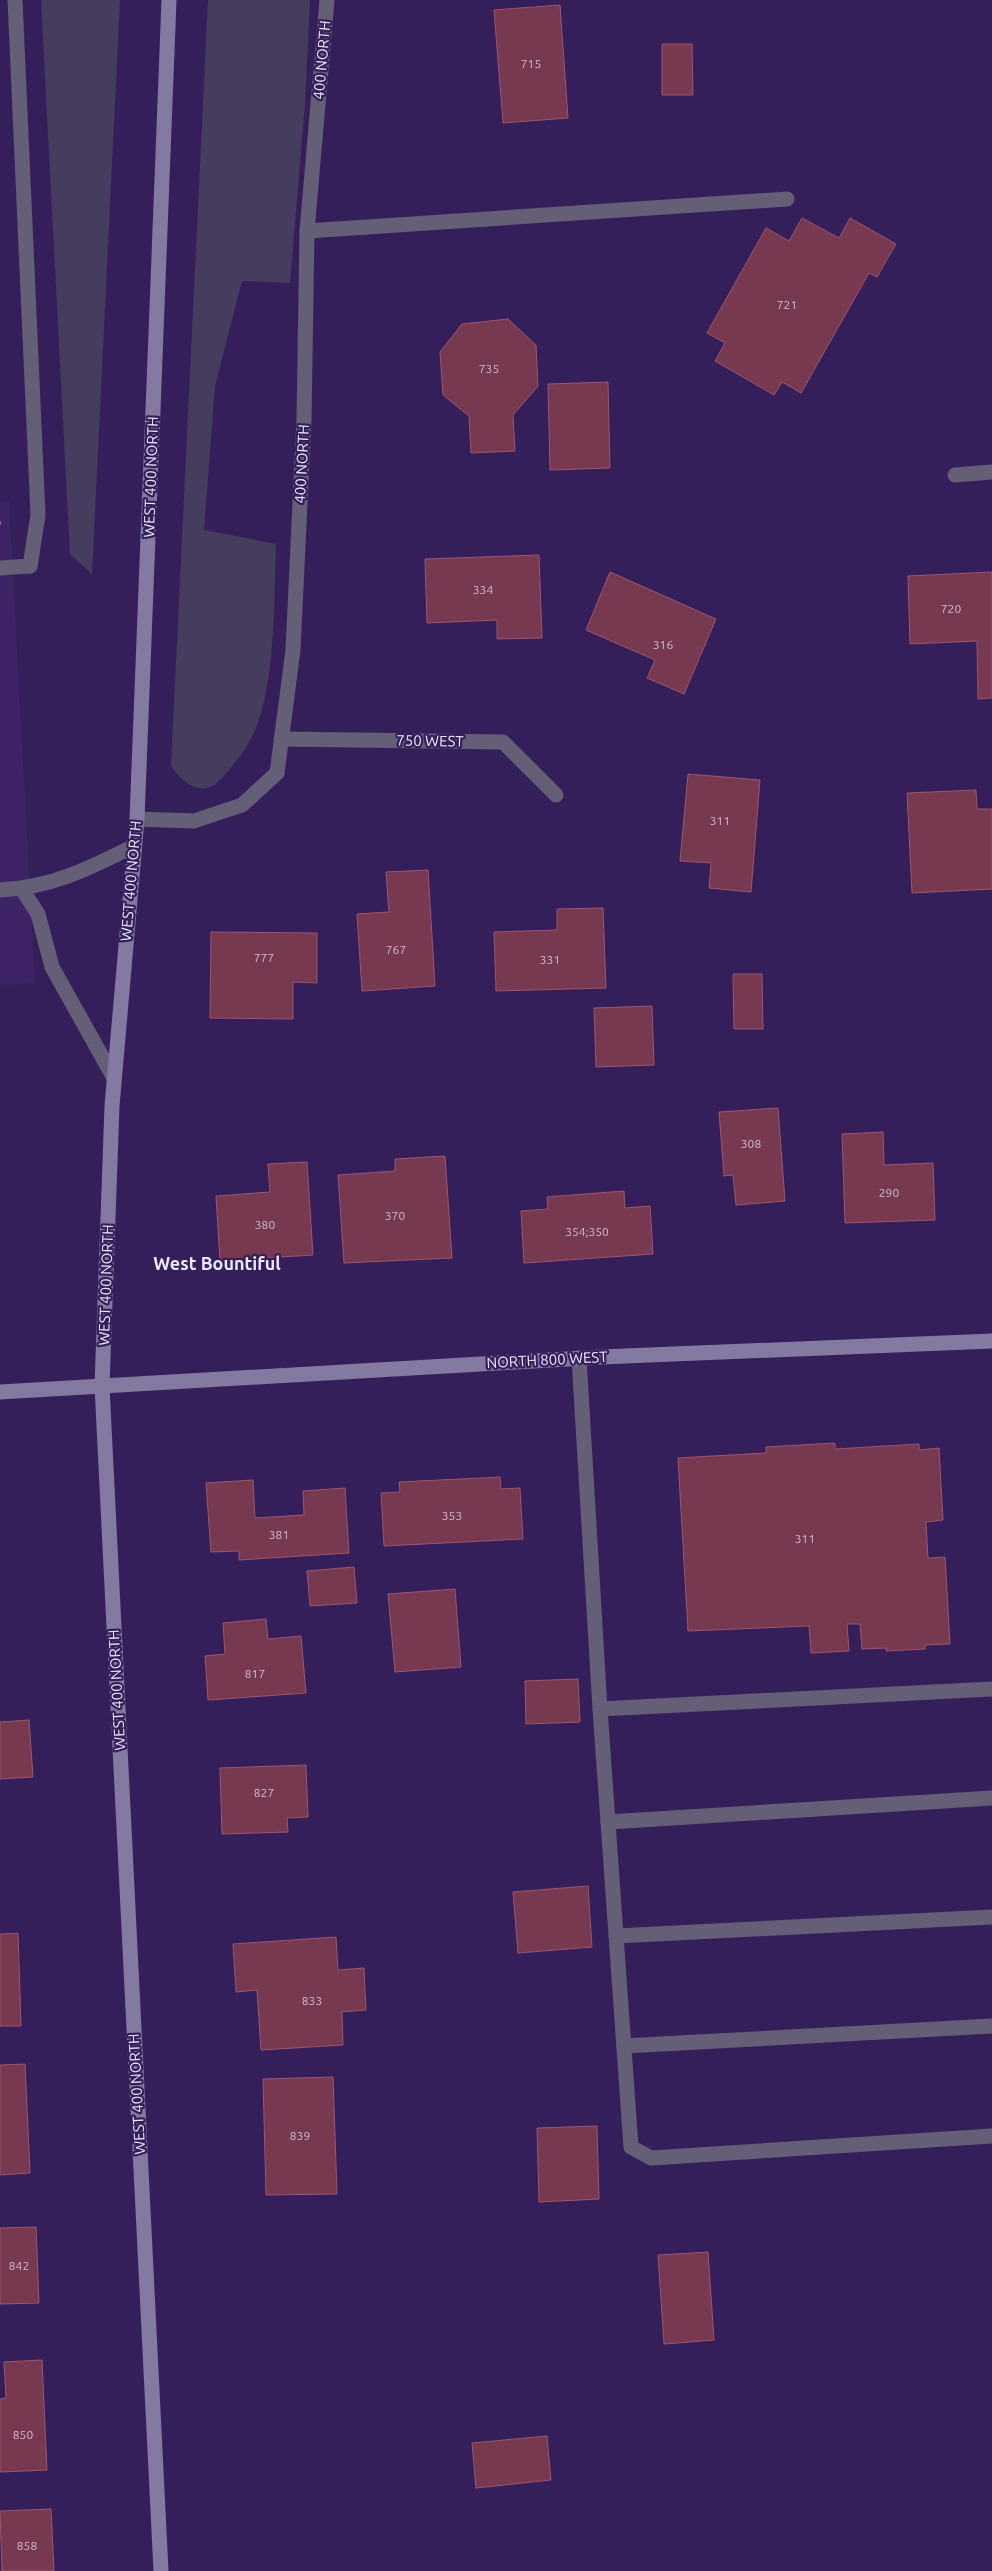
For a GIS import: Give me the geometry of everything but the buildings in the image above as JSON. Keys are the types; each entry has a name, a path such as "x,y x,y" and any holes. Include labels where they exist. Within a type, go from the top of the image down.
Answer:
{"street":[{"path":"0,568 30,566 38,514 15,0"},
{"name":"WEST 400 NORTH","path":"161,2571 102,1386 114,1078 137,819 170,0"},
{"name":"400 NORTH","path":"137,819 194,821 242,805 277,773 294,650 304,418 306,231 327,0"},
{"path":"306,231 787,199"},
{"path":"955,475 992,472"},
{"name":"750 WEST","path":"281,739 504,742 556,795"},
{"path":"0,890 22,889 76,875 134,846"},
{"path":"22,889 38,914 52,967 114,1078"},
{"name":"NORTH 800 WEST","path":"0,1392 579,1358 992,1340"},
{"path":"579,1358 600,1709 631,2147 652,2158 992,2136"},
{"path":"600,1709 992,1688"},
{"path":"608,1822 992,1798"},
{"path":"616,1936 992,1917"},
{"path":"624,2046 992,2026"}],"shaded area":[{"path":"41,0 120,0 92,574 70,554"},
{"path":"208,0 310,0 305,103 290,283 242,281 215,386 204,530 276,544 270,669 260,717 249,743 238,760 220,780 213,786 200,788 187,783 171,766"},
{"path":"0,502 9,502 35,983 0,985"}],"district":[{"name":"West Bountiful","path":"217,1264"}]}
